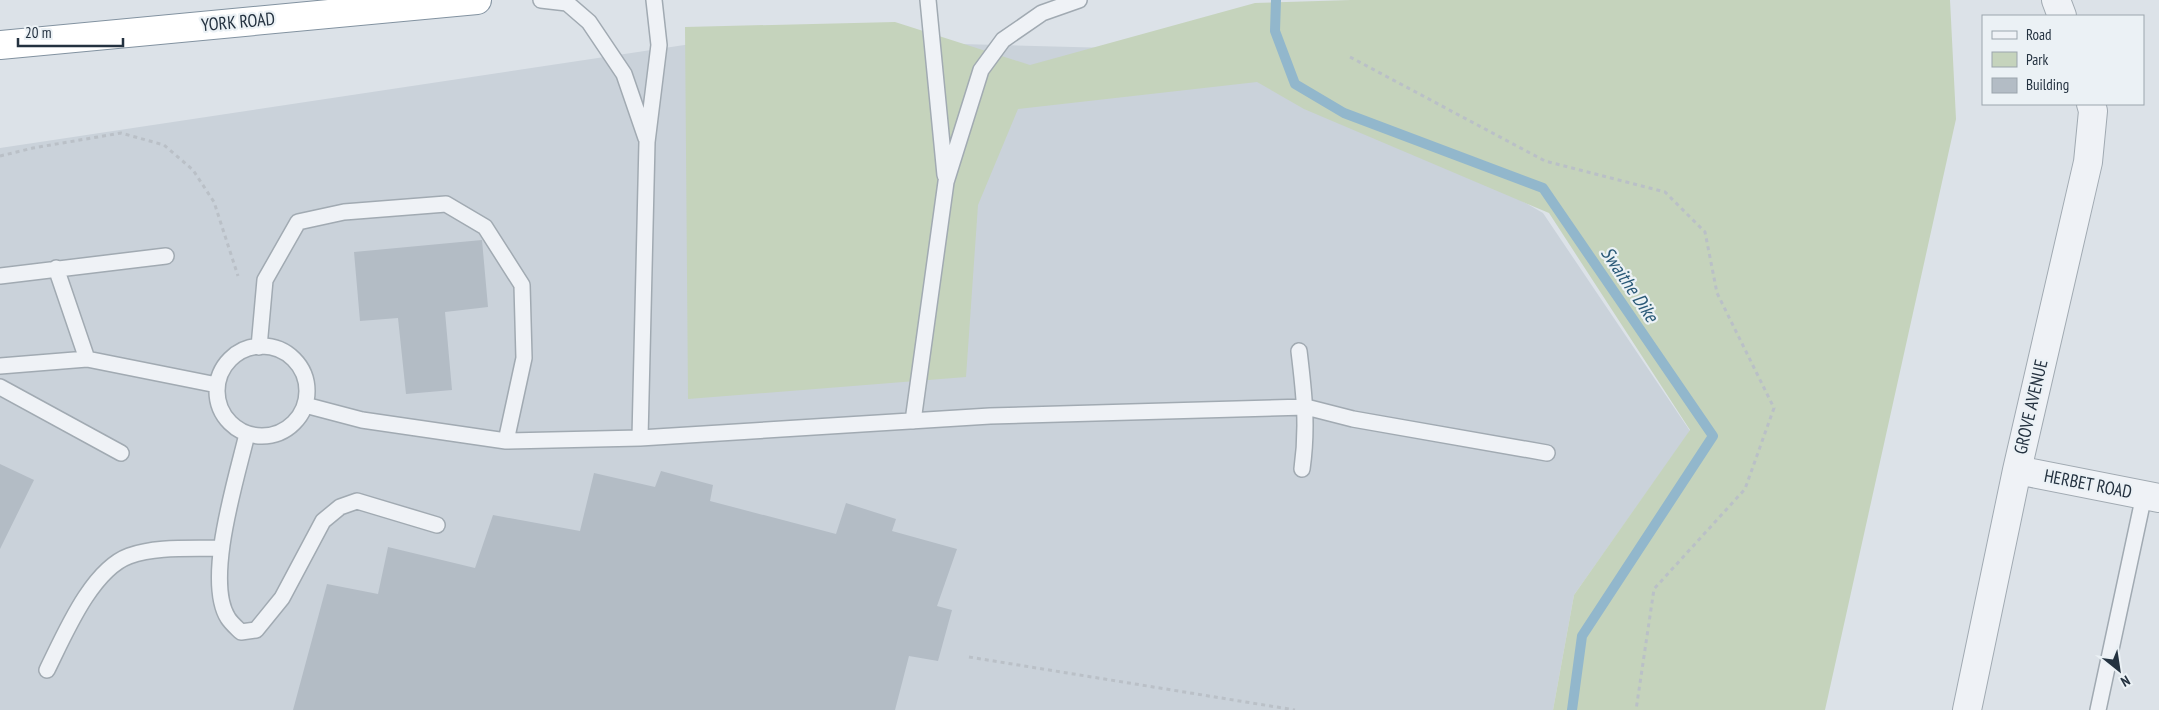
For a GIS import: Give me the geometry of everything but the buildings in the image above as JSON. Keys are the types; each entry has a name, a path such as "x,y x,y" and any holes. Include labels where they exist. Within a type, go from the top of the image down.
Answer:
{"highway":[{"name":"YORK ROAD","path":"0,45 477,0"}],"street":[{"path":"2056,0 2062,15"},
{"name":"GROVE AVENUE","path":"1967,710 2017,470 2088,162 2093,111 2091,105"},
{"name":"HERBET ROAD","path":"2017,470 2152,496"}],"lane":[{"path":"541,0 566,3 589,22 624,74 647,142"},
{"path":"640,438 647,142 658,45 654,0"},
{"path":"928,0 946,182"},
{"path":"913,421 946,182 981,70 1003,40 1042,13 1079,0"},
{"path":"259,346 265,280 298,222 344,212 446,204 485,228 522,285 524,358 506,441"},
{"path":"0,276 166,256"},
{"path":"56,268 87,359"},
{"path":"259,346 274,348 287,354 297,363 304,376 307,390 305,405 298,417 288,428 275,434 261,436 247,434 233,426 223,415 218,400 217,385 222,371 232,358 244,350 259,346"},
{"path":"1299,351 1306,407 1305,448 1302,469"},
{"path":"0,366 87,359 217,385"},
{"path":"0,388 121,454"},
{"path":"305,405 362,420 506,441 640,438 1000,416 1306,407 1353,419 1547,453"},
{"path":"247,434 221,548 220,596 228,618 241,632 256,630 282,598 323,521 340,507 357,501 437,524"},
{"path":"2098,710 2152,496"},
{"path":"47,670 74,614 103,573 128,556 159,551 221,548"}],"path":[{"path":"1350,57 1545,161 1665,192 1705,232 1717,293 1774,408 1745,489 1654,589 1636,710"},
{"path":"0,156 33,148 121,133 164,145 193,170 214,202 244,293 262,316"},
{"path":"968,657 1295,710"}],"shaded area":[{"path":"731,38 1262,52 1543,213 1690,431 1574,595 1553,710 0,710 0,148"}],"green space":[{"path":"1351,0 1950,0 1956,119 1825,710 1553,710 1574,595 1690,430 1549,213 1304,109 1257,82 1018,109 978,205 966,377 688,399 685,27 895,22 1030,65 1255,3"}],"waterway":[{"name":"Swaithe Dike","path":"1276,0 1275,31 1295,84 1344,113 1543,188 1713,436 1582,636 1572,710"}]}
